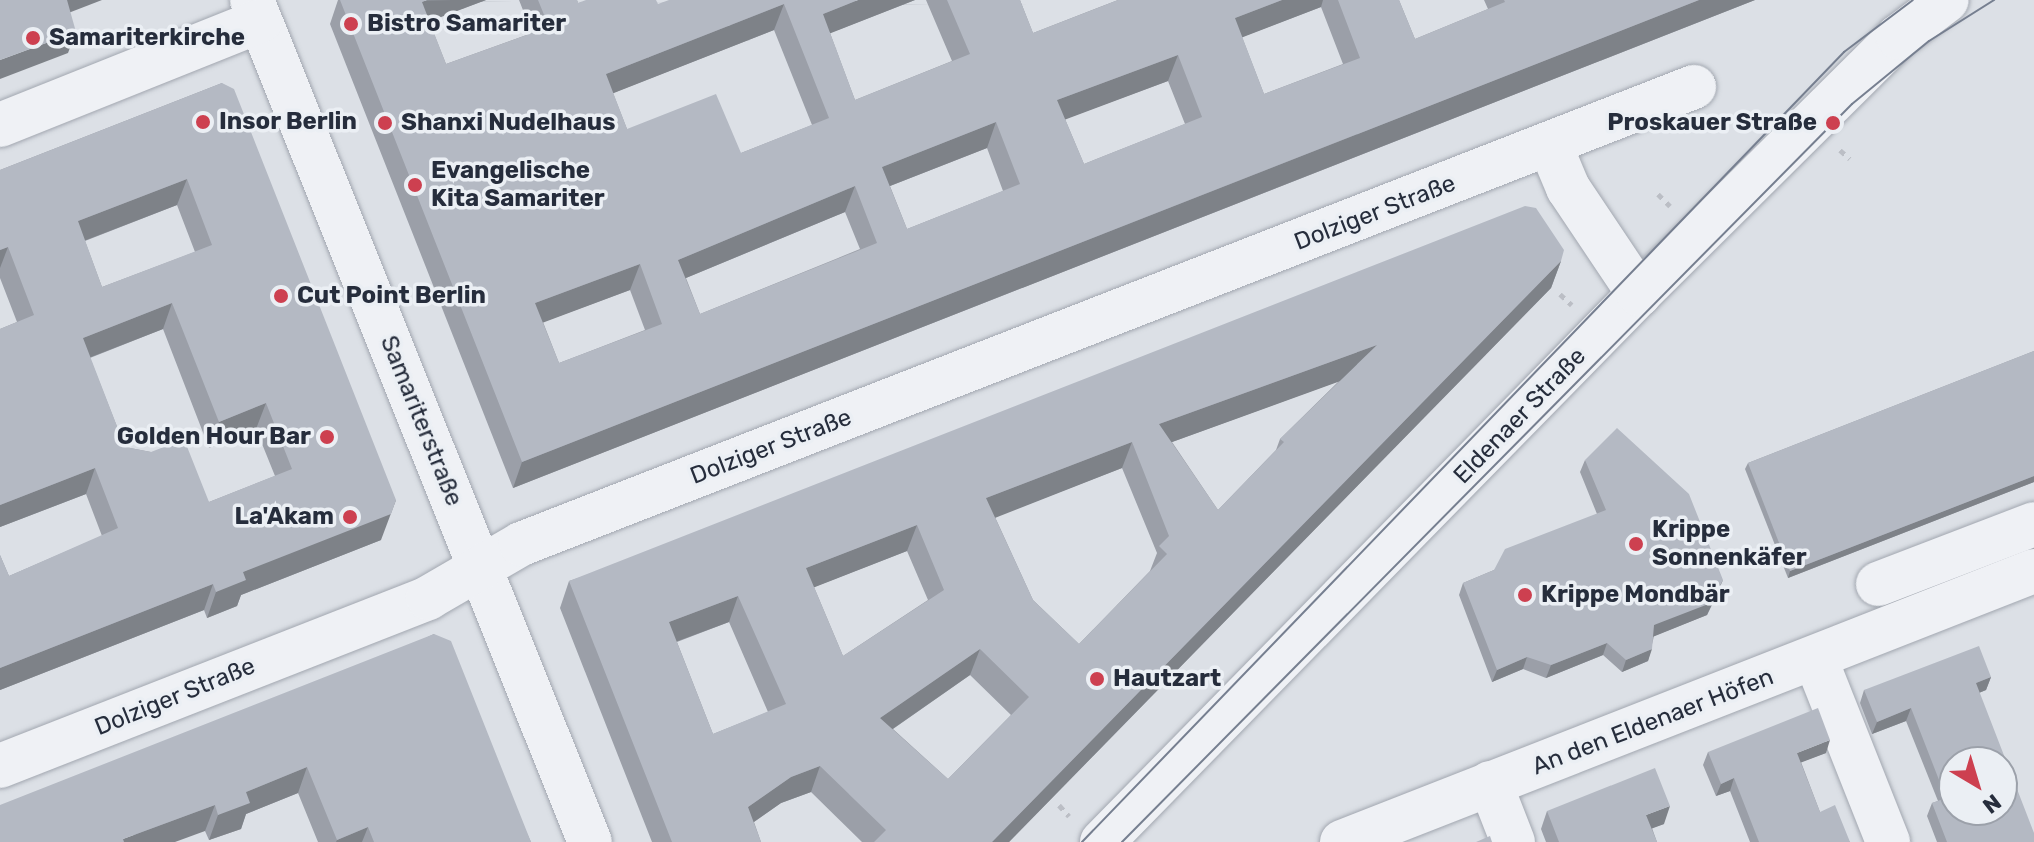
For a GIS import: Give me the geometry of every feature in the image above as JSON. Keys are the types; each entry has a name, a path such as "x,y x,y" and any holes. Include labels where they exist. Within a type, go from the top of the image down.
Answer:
{"street":[{"name":"Eldenaer Straße","path":"1127,833 1639,294 1898,37 1947,0"},
{"path":"0,125 256,11"},
{"name":"Samariterstraße","path":"256,11 590,842"},
{"name":"Dolziger Straße","path":"0,766 428,598 521,544 1694,87"},
{"path":"1550,145 1568,188 1639,294"},
{"path":"1878,584 2034,524"},
{"name":"An den Eldenaer Höfen","path":"1342,842 1816,660 2034,571"},
{"path":"1816,660 1888,842"},
{"path":"1490,783 1513,842"}],"path":[{"path":"1658,194 1670,206"}],"building":[{"name":"Samariterkirche","path":"0,0 67,0 76,32 0,60"},
{"path":"340,0 427,0 422,2 446,64 549,27 538,0 577,0 578,3 586,0 656,0 658,4 669,0 858,0 823,14 855,100 970,54 947,0 1020,0 1033,33 1118,0 1282,0 1235,18 1264,94 1360,58 1338,0 1399,0 1415,39 1504,0 1699,0 522,462","holes":["784,4 829,118 741,153 716,94 627,129 606,74","1178,55 1202,117 1084,164 1057,100","996,122 1020,184 907,229 882,167","855,186 877,243 700,314 678,260","640,264 662,324 559,363 535,303"]},
{"path":"222,83 234,89 396,500 391,514 243,572 246,580 216,592 213,584 0,668 0,555 9,576 118,528 95,468 0,505 0,329 34,315 8,247 0,250 0,170","holes":["187,179 212,245 102,287 78,221","172,303 219,422 266,403 292,469 209,502 184,439 151,452 125,447 83,338"]},
{"path":"1525,206 1536,208 1564,250 1561,261 992,842 874,842 886,830 820,766 791,777 748,807 761,842 672,842 569,581","holes":["1377,345 1280,439 1284,442 1218,510 1159,424","1132,442 1169,536 1159,546 1167,554 1079,644 1033,600 986,498","917,525 944,590 843,656 806,568","738,596 786,704 713,734 669,622","980,649 1029,697 948,779 880,718"]},
{"path":"2034,351 2034,476 1790,571 1748,463"},
{"path":"1617,428 1689,494 1723,580 1711,603 1654,625 1652,649 1626,660 1607,643 1551,665 1527,657 1497,670 1463,583 1494,570 1505,549 1606,510 1585,460"},
{"path":"434,634 451,641 531,842 374,842 368,827 337,840 307,767 246,792 250,803 218,815 215,805 123,839 124,842 0,842 0,805"},
{"path":"1979,646 1991,677 1976,683 2000,746 1938,746 1938,777 1911,708 1877,722 1864,690"},
{"path":"1818,708 1830,740 1797,753 1820,812 1835,805 1850,842 1759,842 1734,778 1721,784 1708,752"},
{"path":"1655,768 1670,806 1646,815 1657,842 1559,842 1547,811"},
{"path":"2018,792 2034,833 2034,842 1947,842 1941,826 2018,826"},
{"path":"1938,801 1938,819 1932,803"},
{"path":"1490,836 1492,842 1476,842"}],"tram line":[{"path":"1082,842 1844,52 1913,0"},
{"path":"1122,842 1852,104 1929,41 1994,0"}],"place":[{"name":"Bistro Samariter","path":"351,24"},
{"name":"Samariterkirche","path":"33,38"},
{"name":"Insor Berlin","path":"203,122"},
{"name":"Shanxi Nudelhaus","path":"385,123"},
{"name":"Proskauer Straße","path":"1833,123"},
{"name":"Evangelische Kita Samariter","path":"415,185"},
{"name":"Cut Point Berlin","path":"281,296"},
{"name":"Golden Hour Bar","path":"327,437"},
{"name":"La'Akam","path":"350,517"},
{"name":"Krippe Sonnenkäfer","path":"1636,544"},
{"name":"Krippe Mondbär","path":"1525,595"},
{"name":"Hautzart","path":"1097,679"}]}
